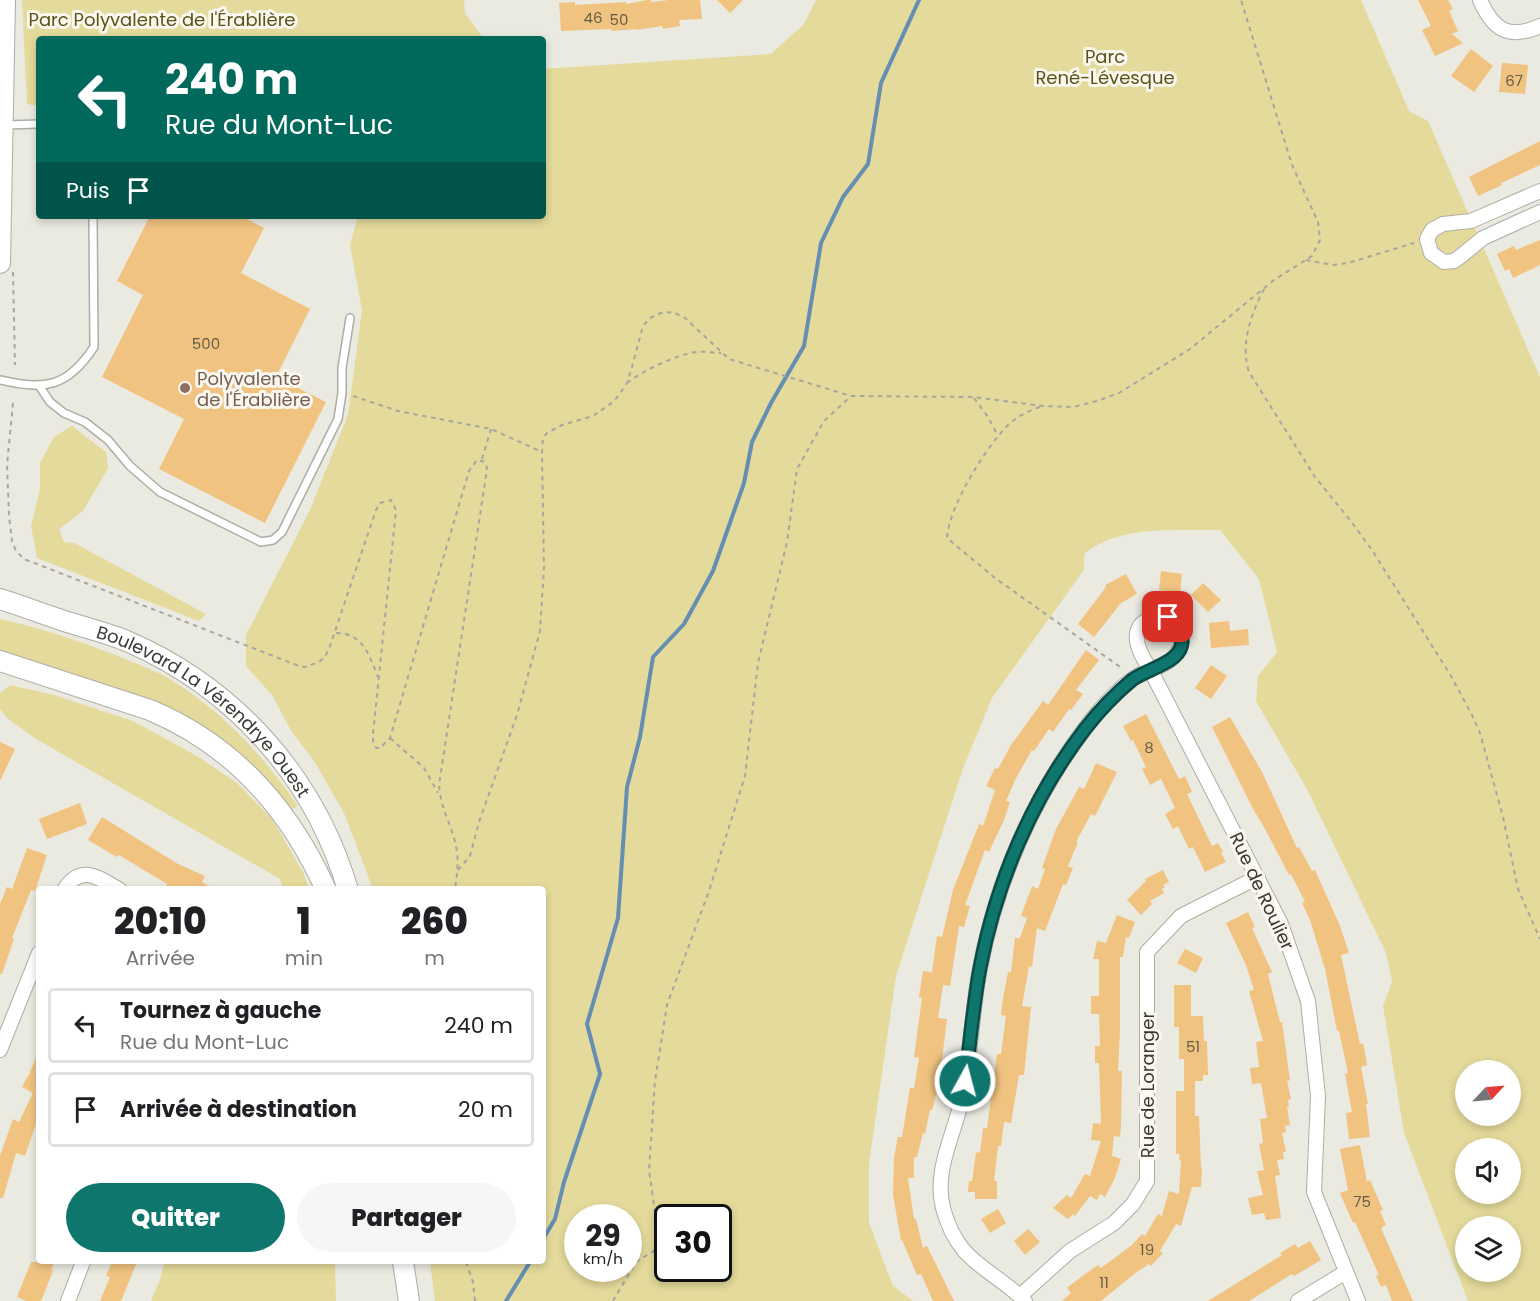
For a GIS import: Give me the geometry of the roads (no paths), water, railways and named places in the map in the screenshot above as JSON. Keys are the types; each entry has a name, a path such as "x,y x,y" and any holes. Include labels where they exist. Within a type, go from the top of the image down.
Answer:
{"main road":[{"path":"0,263 5,0"},
{"name":"Boulevard La Vérendrye Ouest","path":"5,600 129,642 199,680 237,711 281,757 308,797 336,855 347,886"},
{"path":"0,661 150,710 206,739 239,765 282,813 300,840 324,886"},
{"path":"404,1264 409,1301"}],"street":[{"path":"1480,0 1491,21 1507,31 1528,32 1540,26"},
{"path":"1540,190 1471,221 1443,224 1432,230 1427,239 1431,253 1444,262 1454,261 1483,238 1540,212"},
{"name":"Rue de Roulier","path":"1022,1298 975,1263 957,1242 943,1207 941,1174 963,1097 984,951 996,904 1010,865 1024,831 1061,763 1099,712 1135,677 1150,669 1281,924 1308,1001 1318,1096 1314,1192 1358,1301"},
{"path":"67,886 76,876 82,874 99,878 113,886"},
{"name":"Rue de Loranger","path":"1022,1298 1070,1251 1114,1223 1133,1204 1146,1181 1147,952 1180,916 1258,877"},
{"path":"0,1050 36,960"},
{"path":"68,1301 82,1264"},
{"path":"1298,1301 1346,1272"}],"lane":[{"path":"1,125 36,124"},
{"path":"0,380 40,387 67,377 84,362 93,347 93,219"},
{"path":"40,387 50,402 64,413 84,422 108,440 130,466 160,492 261,542 273,540 282,532 338,418 342,393 342,368 350,318"}],"waterway":[{"path":"546,1234 555,1219 564,1182 600,1074 587,1024 618,918 627,787 640,737 653,657 684,624 713,571 744,483 752,442 771,403 804,346 821,243 843,197 868,164 881,83 919,0"},
{"path":"506,1301 529,1264"}],"place":[{"name":"Polyvalente de l'Érablière","path":"185,388"}],"park label":[{"name":"Parc Polyvalente de l'Érablière","path":"162,19"},
{"name":"Parc René-Lévesque","path":"1105,66"}]}
